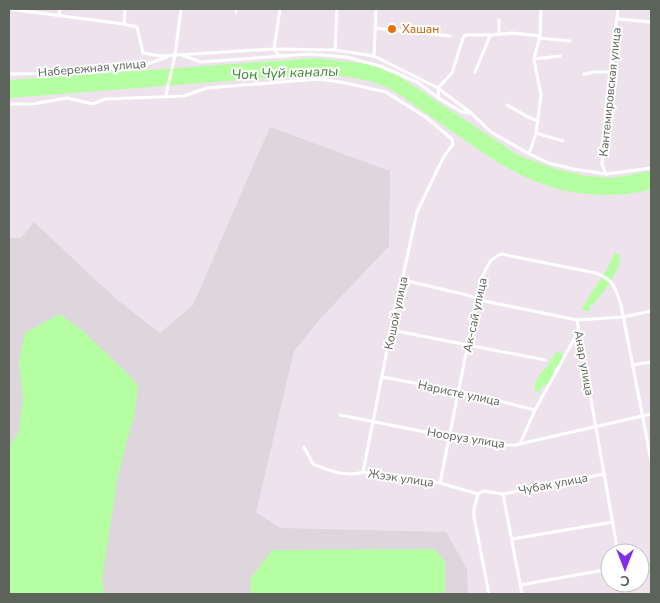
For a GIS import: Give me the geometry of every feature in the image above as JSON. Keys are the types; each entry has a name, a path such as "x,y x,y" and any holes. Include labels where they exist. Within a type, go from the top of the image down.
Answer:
{"street":[{"path":"9,9 137,27 143,53 161,56 274,49 335,50 374,56 438,88 471,113 491,132 549,163 606,174 651,168"},
{"path":"59,16 60,9"},
{"path":"124,24 125,9"},
{"path":"9,104 32,104 67,98 93,104 105,98 167,93 181,9"},
{"path":"280,9 274,49 280,57"},
{"path":"335,50 337,9"},
{"path":"376,9 374,56 380,66"},
{"path":"529,154 536,133 541,95 534,59 540,37 541,9"},
{"name":"Кантемировская улица","path":"606,174 602,165 606,105 618,9"},
{"path":"618,19 651,22"},
{"path":"499,20 499,34"},
{"path":"375,28 450,36"},
{"path":"438,88 452,73 465,35 512,33 570,41"},
{"path":"475,72 490,35"},
{"path":"181,54 201,62 310,54 346,57 380,66 417,82 462,112 471,113"},
{"name":"Набережная улица","path":"9,74 59,73 142,66 174,55"},
{"path":"534,59 560,56"},
{"path":"584,74 611,72"},
{"name":"Кошой улица","path":"167,93 184,96 207,88 320,79 341,82 386,92 427,118 452,139 453,144 417,212 363,472"},
{"path":"438,88 440,99"},
{"path":"507,105 538,121"},
{"path":"536,133 563,141"},
{"name":"Ак-сай улица","path":"440,483 482,279 486,267 492,260 502,254 601,275 613,282 623,317"},
{"name":"Анар улица","path":"403,280 577,320 616,543"},
{"path":"577,320 623,317 651,311"},
{"path":"623,317 651,460"},
{"path":"391,330 545,360"},
{"path":"520,444 535,410 579,332"},
{"path":"632,365 651,362"},
{"name":"Наристе улица","path":"382,377 460,392 535,410"},
{"name":"Нооруз улица","path":"340,415 500,445 520,444 651,414"},
{"name":"Жээк улица","path":"304,447 313,464 332,472 356,475 363,472 440,483 478,494 483,491 503,494"},
{"name":"Чубак улица","path":"503,494 604,474"},
{"path":"478,494 474,517 489,594"},
{"path":"503,494 522,594"},
{"path":"512,539 613,522"},
{"path":"520,585 600,571"}],"shaded area":[{"path":"270,127 390,171 389,246 321,318 294,351 256,512 280,528 446,532 467,569 468,594 9,594 9,238 21,238 34,222 116,299 160,333 193,305"}],"water":[{"name":"Чоң Чүй каналы","path":"315,58 368,64 397,75 518,155 553,168 585,176 613,178 651,171 651,189 627,194 602,195 577,193 553,188 531,180 490,157 392,90 366,80 347,77 318,74 9,98 9,80"},
{"path":"615,253 619,254 619,260 615,274 593,305 590,305 590,311 584,311 582,308"},
{"path":"60,314 84,332 132,378 138,387 134,415 118,475 102,579 104,594 9,594 9,446 19,432 23,397 19,361 25,333"},
{"path":"558,351 562,354 563,359 557,369 555,367 553,369 555,373 548,384 536,392 534,388 539,375"},
{"path":"434,549 445,562 445,594 250,594 251,578 272,550"}],"place":[{"name":"Хашан","path":"392,29"}]}
